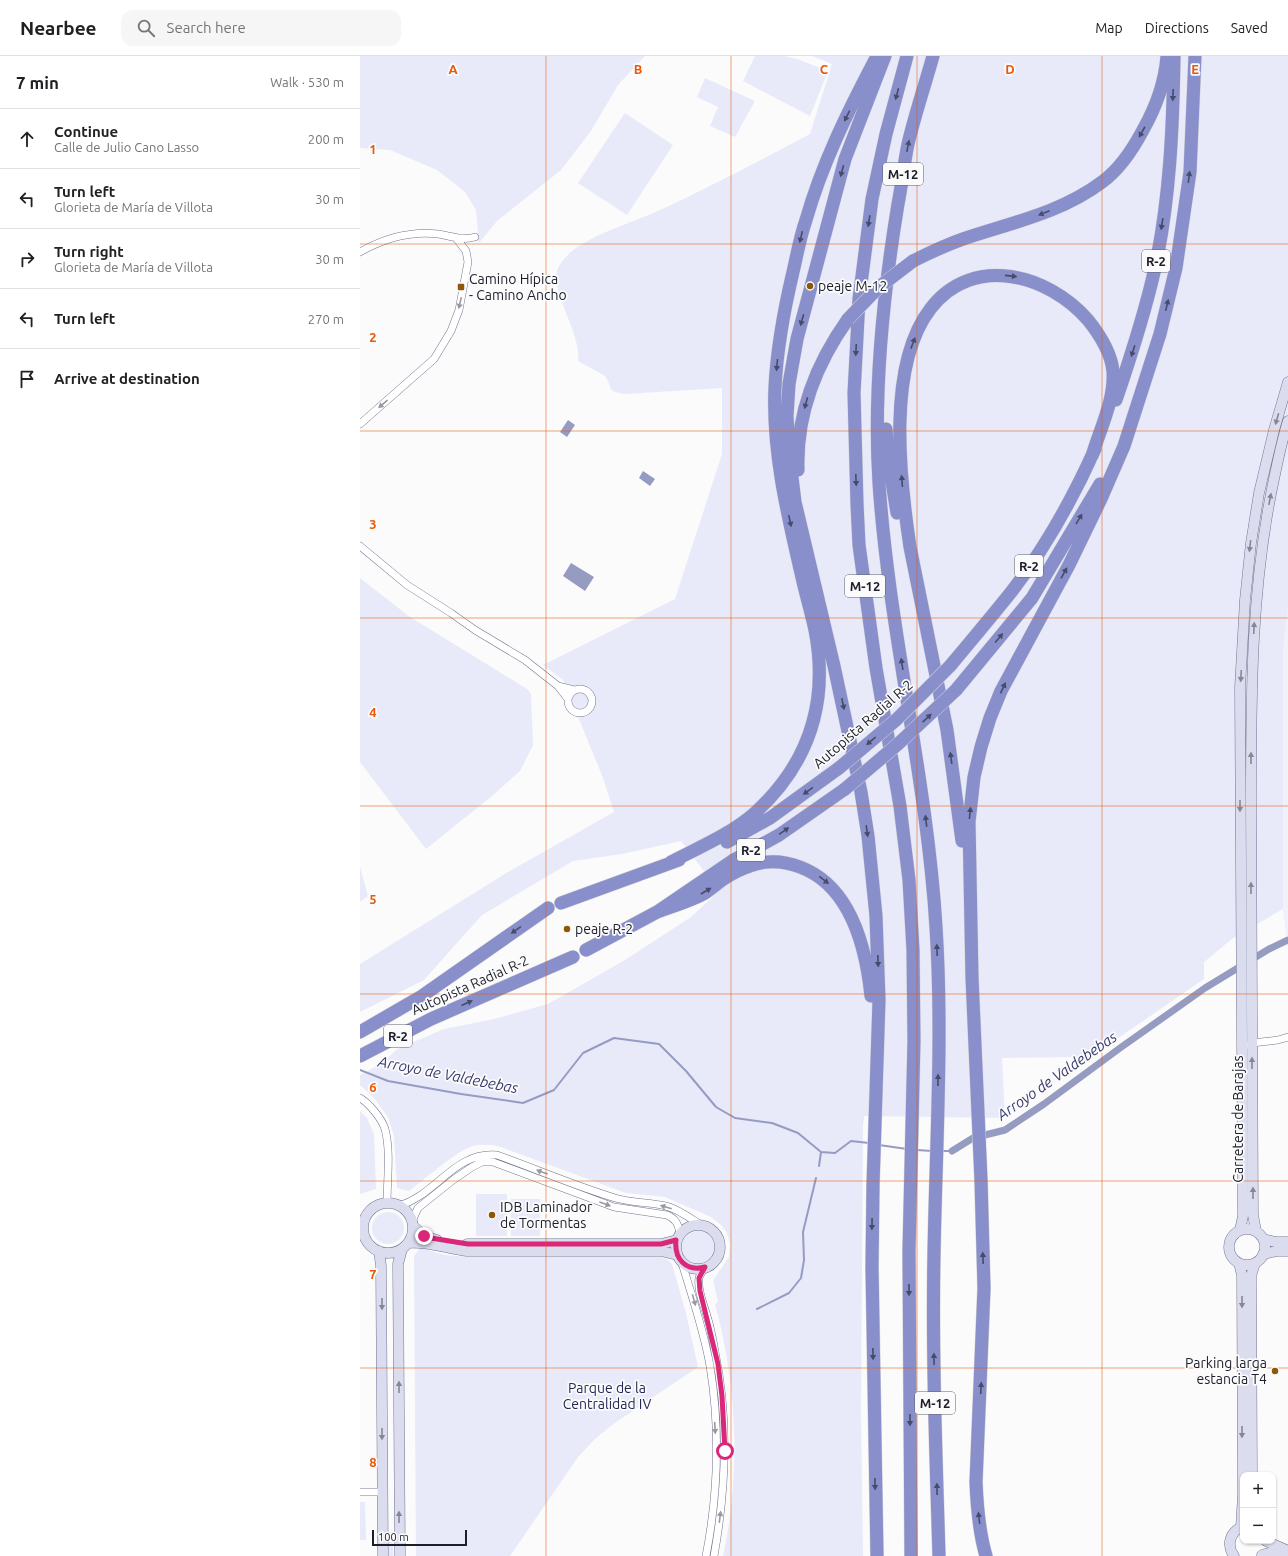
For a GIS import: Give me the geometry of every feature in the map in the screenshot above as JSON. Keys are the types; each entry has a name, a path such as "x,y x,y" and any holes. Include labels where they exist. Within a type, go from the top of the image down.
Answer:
{"highway":[{"path":"671,862 745,821 755,814 783,784 796,764 808,740 818,702 819,669 815,631 799,564 780,469 775,388 785,305 806,220 842,125 878,56"},
{"path":"877,1556 872,1282 877,1056 878,960 876,916 868,836 861,792 850,738 795,502 789,454 787,416 788,384 796,339 813,283 845,159 885,56"},
{"name":"M-12","path":"907,56 886,134 872,199 859,299 854,393 859,545 876,668 900,806 909,880 913,950 914,1040 909,1251 911,1556"},
{"name":"M-12","path":"933,56 908,144 889,254 878,385 878,423 879,482 889,588 923,800 932,872 937,932 938,1119 933,1315 939,1556"},
{"path":"809,558 798,487 799,439 808,398 818,369 832,341 848,319 879,287 913,261 962,240 1030,219 1071,202 1103,182 1124,161 1152,114 1161,89 1167,56"},
{"name":"R-2","path":"1092,456 1114,407 1138,334 1155,267 1169,170 1172,134 1174,56"},
{"name":"R-2","path":"586,950 657,912 732,861 779,835 845,789 898,744 956,690 1032,598 1095,493 1119,446 1141,397 1160,334 1176,268 1190,172 1195,56"},
{"path":"986,1556 980,1531 976,1482 984,1288 972,978 965,874 947,730 906,518 901,467 900,424 903,381 910,350 919,328 930,309 939,299 955,288 971,280 993,276 1010,276 1032,281 1055,292 1075,306 1103,341 1108,351 1113,370 1113,384 1110,401 1092,456"},
{"path":"885,295 885,419 889,462 896,511 911,577 932,657"},
{"path":"972,978 969,822 974,777 981,747 990,718 1001,691 1069,565 1101,500 1124,446 1141,397"},
{"name":"Autopista Radial R-2","path":"561,902 671,862 715,848 770,818 839,768 896,720 950,666 1013,590 1048,538 1092,456"},
{"path":"657,912 706,892 733,873 760,863 782,862 795,865 809,870 822,878 833,888 842,901 850,915 860,942 870,984 877,1056"},
{"name":"Autopista Radial R-2","path":"360,1032 422,996 548,908"},
{"name":"Autopista Radial R-2","path":"363,1054 431,1019 573,957"}],"street":[{"path":"360,252 392,238 413,234 437,234 464,239 475,237 466,251"},
{"path":"360,424 434,359 451,331 459,310 468,262 466,251 456,238"},
{"name":"Carretera de Barajas","path":"1240,1230 1243,1216 1240,933 1240,687 1246,592 1251,543 1259,493 1274,430 1288,382"},
{"name":"Carretera de Barajas","path":"1259,1235 1253,1215 1251,686 1256,600 1262,543 1288,421"},
{"path":"360,546 407,584 475,630 525,660 558,686 568,699"},
{"path":"558,686 574,690 581,689 587,692 591,697 590,707 582,712 575,712 568,706 568,699 574,690"},
{"path":"1242,1051 1252,1043 1278,1040 1288,1037"},
{"path":"360,1098 373,1109 385,1128 387,1147 387,1204"},
{"path":"398,1206 412,1201 465,1160 487,1154 497,1155 612,1198 639,1204 655,1204 680,1212 711,1230 715,1234 719,1244 718,1254 713,1262 705,1267 693,1268 680,1259 661,1251 467,1250 453,1249 422,1242 405,1246 394,1252 386,1253 379,1251 368,1243 362,1229 366,1217 376,1206 387,1204 404,1209 412,1223 424,1236 468,1244 661,1244 678,1237 689,1227 700,1225"},
{"path":"400,1556 398,1264 412,1233 412,1223 418,1208 453,1180 482,1162 493,1162 614,1207 667,1215 677,1222 678,1237 676,1248 706,1347 710,1366 713,1397 716,1451 715,1477 710,1535 706,1556"},
{"path":"360,1211 372,1210"},
{"path":"1255,1263 1240,1263 1231,1256 1229,1244 1231,1238 1240,1230 1251,1229 1259,1235 1276,1242 1288,1242"},
{"path":"1252,1472 1251,1276 1255,1263 1263,1254 1264,1249 1259,1235"},
{"path":"379,1251 381,1266 383,1556"},
{"path":"1263,1254 1277,1251 1288,1251"},
{"path":"1240,1263 1242,1275 1242,1508"},
{"path":"705,1267 699,1278 700,1291 718,1364 722,1396 725,1451 722,1503 714,1556"},
{"path":"360,1492 383,1492"},
{"path":"1230,1554 1229,1544 1232,1534 1240,1528"},
{"path":"1262,1555 1265,1550 1266,1544"},
{"path":"1273,1544 1288,1550"},
{"path":"1262,1555 1280,1551 1288,1554"}],"shaded area":[{"path":"1288,608 1288,952 1283,909 1283,649"}],"green space":[{"path":"360,56 645,56 618,85 591,131 561,170 497,221 479,243 476,210 465,192 437,170 390,150 360,148"},
{"path":"755,56 784,56 797,59 828,71 810,116 743,81"},
{"path":"812,56 1288,56 1288,608 1283,649 1283,909 1233,938 1204,962 1204,979 1098,1052 1077,1057 1002,1058 1005,1118 864,1116 861,1412 863,1556 723,1556 728,1530 734,1476 734,1423 729,1369 715,1304 718,1302 713,1280 729,1257 730,1244 727,1233 721,1225 711,1217 665,1197 626,1193 498,1146 473,1146 449,1160 409,1191 397,1188 394,1136 388,1117 374,1098 360,1085 360,1075 381,1064 397,1049 444,1029 494,1019 548,1004 625,960 691,917 719,891 681,841 622,854 573,861 482,915 424,980 360,1012 360,964 508,872 614,812 603,778 563,680 543,665 675,599 722,454 722,388 625,394 612,390 605,376 578,361 578,350 575,338 557,287 556,277 558,268 573,250 593,238 675,203 810,134 832,64"},
{"path":"705,78 755,101 735,137 710,126 718,107 697,97"},
{"path":"625,113 673,145 627,215 578,183"},
{"path":"360,578 410,617 527,689 531,694 533,745 520,771 492,796 426,849 360,762"},
{"path":"360,867 368,896 360,902"},
{"path":"360,1111 367,1118 374,1134 376,1189 360,1194"},
{"name":"IDB Laminador de Tormentas","path":"476,1194 507,1194 507,1236 476,1236"},
{"name":"IDB Laminador de Tormentas","path":"511,1199 540,1199 540,1236 511,1236"},
{"path":"385,1212 391,1212 401,1219 404,1228 403,1234 397,1241 391,1244 385,1244 375,1237 372,1231 372,1225 379,1215"},
{"path":"701,1230 710,1235 714,1240 714,1254 710,1259 705,1263 695,1264 691,1263 682,1254 681,1244 682,1240 691,1231"},
{"name":"Parque de la Centralidad IV","path":"420,1248 445,1255 469,1257 659,1257 667,1259 672,1264 686,1313 698,1367 612,1425 595,1439 578,1457 510,1556 416,1556 414,1256"},
{"path":"360,1502 365,1502 366,1540 360,1540"},
{"path":"388,1532 393,1532 393,1556 388,1556"}],"water":[{"path":"568,420 575,425 567,437 560,432"},
{"path":"643,471 655,479 650,486 639,478"},
{"path":"571,563 594,577 585,591 563,576"}],"waterway":[{"name":"Arroyo de Valdebebas","path":"952,1151 973,1138 1005,1130 1044,1104 1205,988 1269,949 1288,940"},
{"name":"Arroyo de Valdebebas","path":"360,1070 388,1081 523,1103 554,1090 583,1053 614,1038 659,1044 686,1071 716,1107 735,1118 772,1123 798,1133 821,1152 835,1153 851,1141 869,1143"},
{"name":"Arroyo de Valdebebas","path":"879,1145 907,1149"},
{"name":"Arroyo de Valdebebas","path":"917,1150 932,1151"},
{"name":"Arroyo de Valdebebas","path":"941,1151 952,1151"},
{"path":"819,1166 821,1152"},
{"path":"757,1309 789,1293 801,1278 804,1260 803,1232 816,1178"}],"place":[{"name":"peaje M-12","path":"810,286"},
{"name":"Camino Hípica - Camino Ancho","path":"461,287"},
{"name":"peaje R-2","path":"567,929"},
{"name":"IDB Laminador de Tormentas","path":"492,1215"},
{"name":"Parking larga estancia T4","path":"1275,1371"}],"route":[{"path":"424,1236 468,1244 661,1244 676,1240 677,1255 682,1263 693,1268 699,1269 705,1267 699,1278 700,1291 708,1318 718,1364 722,1396 725,1451"}]}
